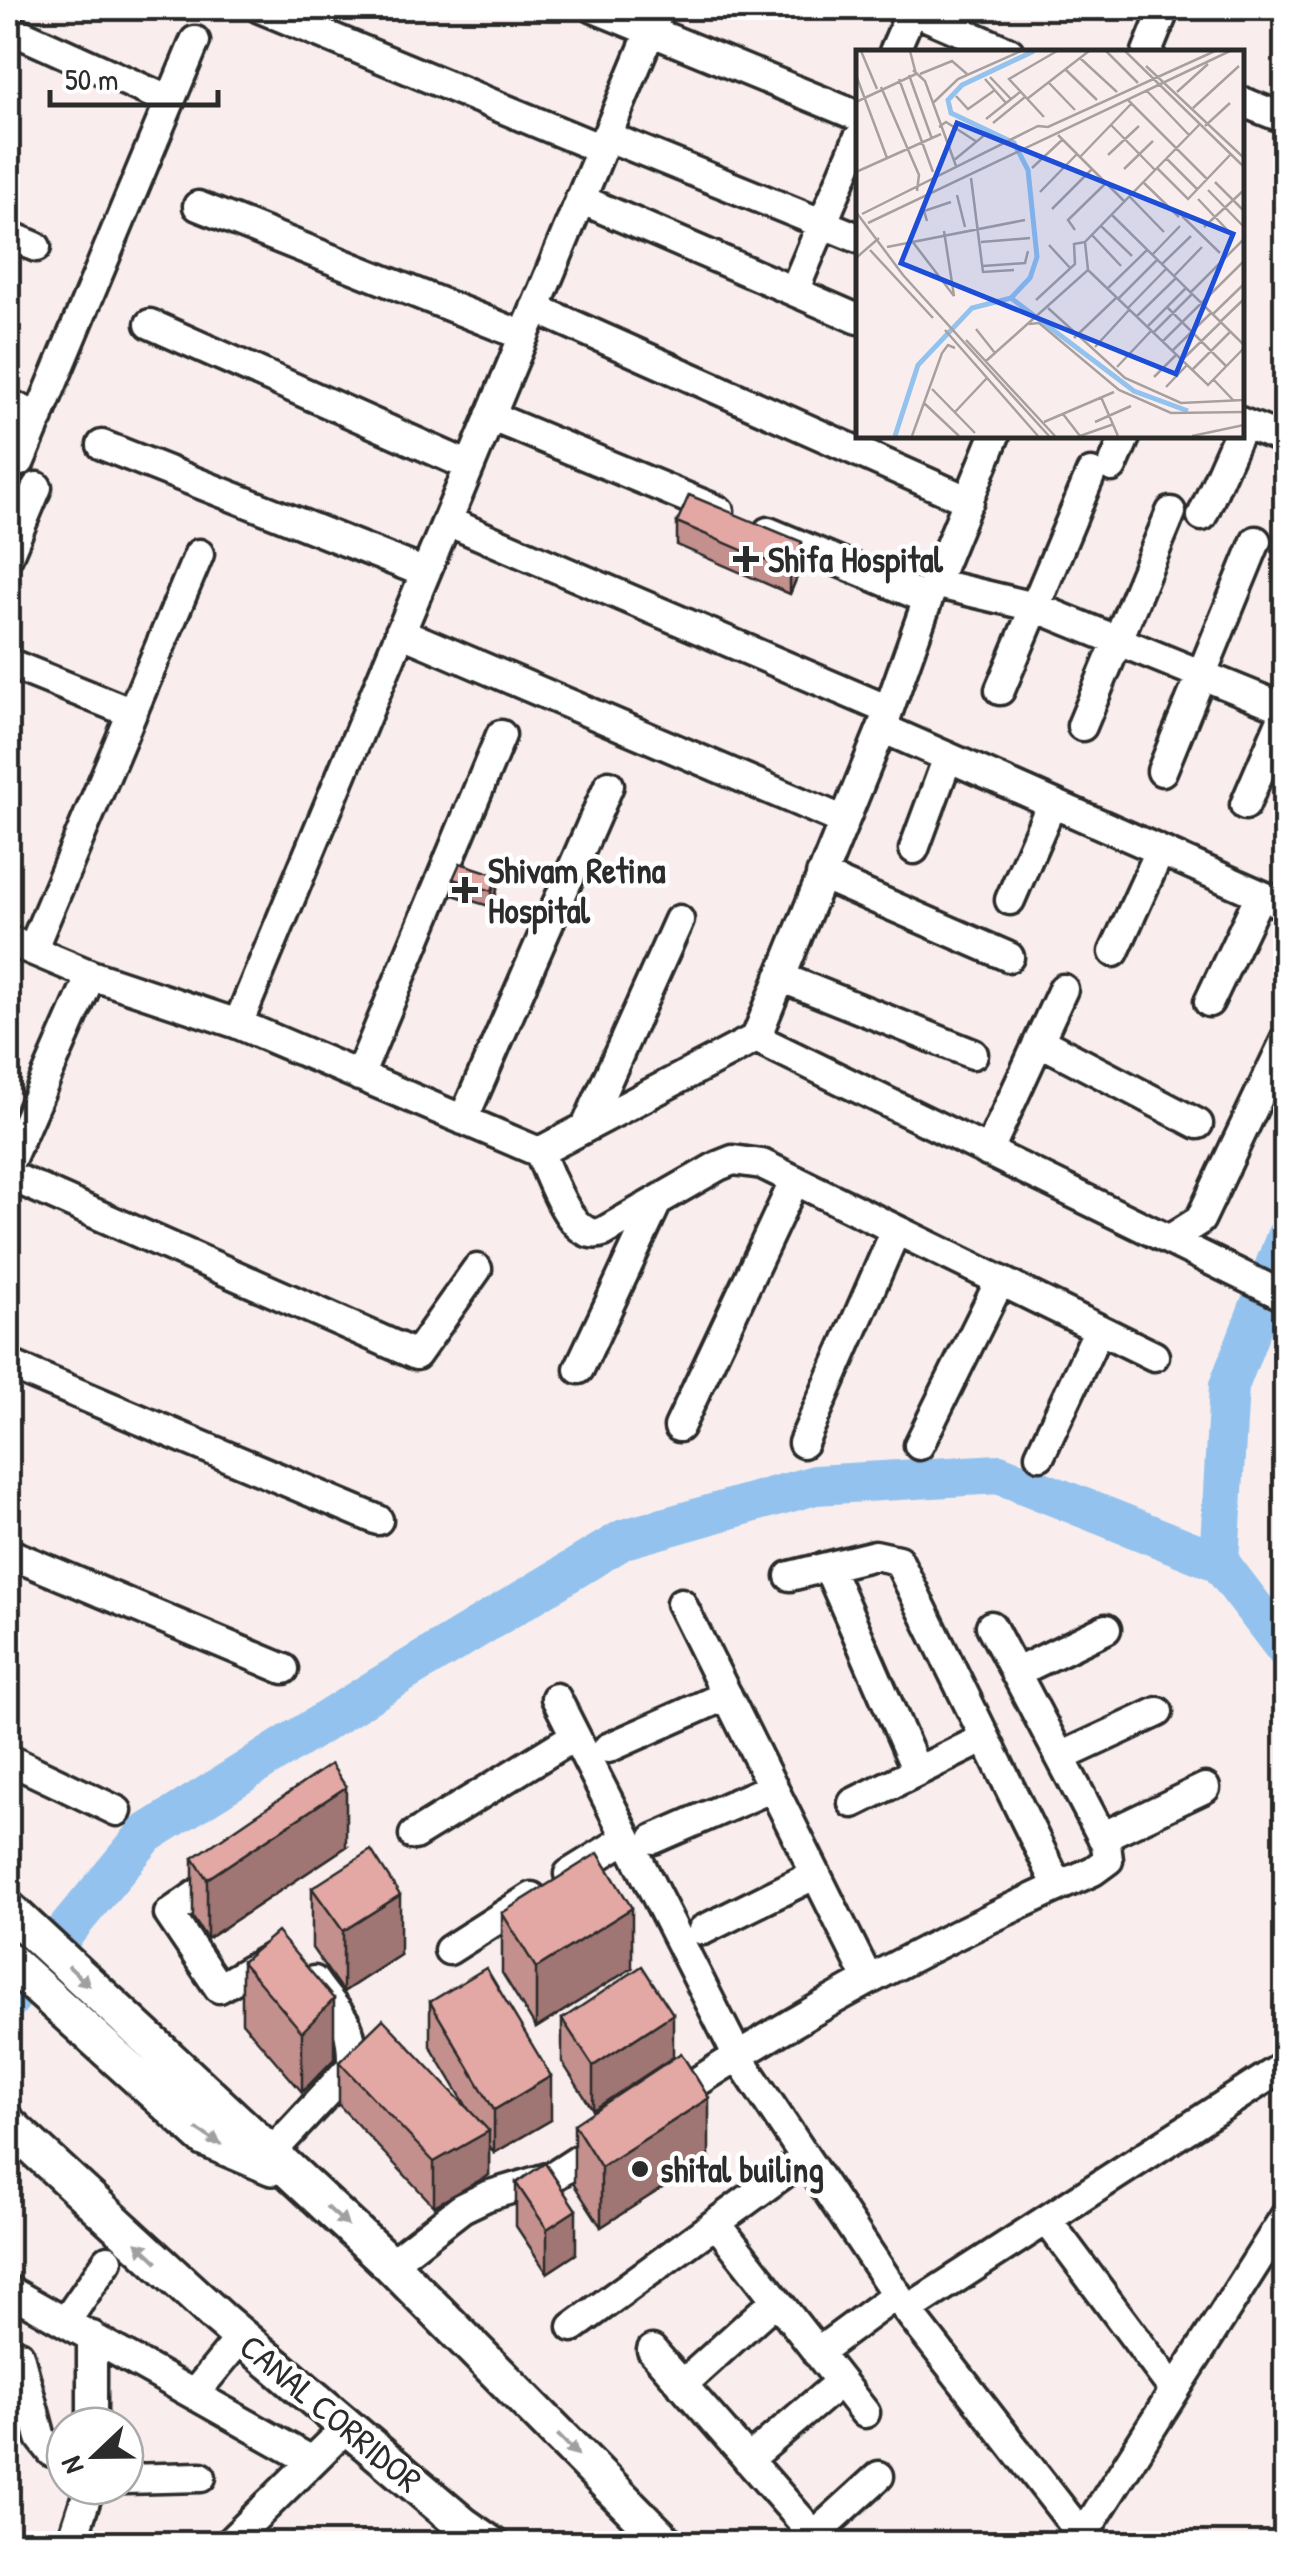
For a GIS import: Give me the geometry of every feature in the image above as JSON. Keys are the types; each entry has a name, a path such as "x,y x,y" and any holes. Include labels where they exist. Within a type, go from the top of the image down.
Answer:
{"main road":[{"path":"8,1910 150,2066"},
{"path":"8,1960 282,2165 390,2264 666,2544"},
{"name":"CANAL CORRIDOR","path":"8,2124 230,2328 490,2544"}],"street":[{"path":"260,8 856,237"},
{"path":"594,8 655,19 856,115"},
{"path":"895,50 910,8 1004,50"},
{"path":"1148,50 1165,8"},
{"path":"238,1024 655,19"},
{"path":"8,28 170,101"},
{"path":"20,462 195,41"},
{"path":"1243,101 1286,119"},
{"path":"794,291 856,144"},
{"path":"580,199 856,318"},
{"path":"198,206 524,336"},
{"path":"8,234 36,248"},
{"path":"535,308 969,501"},
{"path":"150,324 468,465"},
{"path":"8,404 39,417"},
{"path":"490,416 931,591 1034,606 1286,709 1246,805"},
{"path":"1243,428 1286,440"},
{"path":"539,1152 756,1038 994,438"},
{"path":"1000,690 1034,606 1101,470 1124,438"},
{"path":"1202,516 1236,438"},
{"path":"102,445 423,572"},
{"path":"8,556 37,487"},
{"path":"1082,726 1171,512"},
{"path":"447,521 884,719 948,757 1273,901 1209,1002"},
{"path":"1162,770 1256,541"},
{"path":"199,554 132,713 20,945 91,975 238,1024 539,1152 571,1218 582,1232 603,1232 733,1160 762,1164 1154,1356"},
{"path":"400,632 842,820"},
{"path":"8,663 132,713"},
{"path":"359,1076 501,735"},
{"path":"914,849 948,757"},
{"path":"463,1120 609,785"},
{"path":"1010,900 1052,803"},
{"path":"1114,952 1160,851"},
{"path":"821,875 1008,958"},
{"path":"586,1127 679,920"},
{"path":"8,1164 14,1133 91,975"},
{"path":"780,977 973,1054"},
{"path":"988,1152 1063,988"},
{"path":"756,1038 1286,1297"},
{"path":"1179,1244 1200,1220 1286,1038"},
{"path":"1039,1041 1198,1124"},
{"path":"8,1175 416,1355 477,1269"},
{"path":"679,1427 795,1180"},
{"path":"579,1369 658,1202"},
{"path":"803,1443 896,1230"},
{"path":"919,1445 1000,1281"},
{"path":"1040,1455 1099,1329"},
{"path":"8,1364 378,1520"},
{"path":"8,1554 284,1669"},
{"path":"790,1576 875,1555 898,1560 1058,1886"},
{"path":"828,1567 917,1771"},
{"path":"681,1603 868,1979"},
{"path":"390,2264 462,2208 554,2176 737,2055 868,1979 1093,1871 1108,1860 1102,1838 991,1626"},
{"path":"1015,1673 1106,1628"},
{"path":"608,1748 726,1695"},
{"path":"556,1698 575,1736 640,1839 737,2055 902,2302 1086,2539 1174,2390 1286,2215"},
{"path":"1061,1758 1158,1712"},
{"path":"414,1835 575,1736"},
{"path":"853,1803 985,1738"},
{"path":"8,1759 117,1811"},
{"path":"449,1950 640,1839 773,1788"},
{"path":"1102,1838 1204,1788"},
{"path":"244,1862 170,1914 218,1988 290,1947 353,2036 352,2066 282,2165"},
{"path":"703,1930 816,1874"},
{"path":"817,2352 1047,2220 1286,2065"},
{"path":"573,2327 805,2158"},
{"path":"1047,2220 1174,2390"},
{"path":"716,2223 865,2414"},
{"path":"66,2321 108,2260"},
{"path":"8,2290 312,2461"},
{"path":"682,2385 776,2300"},
{"path":"195,2393 230,2328"},
{"path":"92,2336 92,2406"},
{"path":"652,2350 802,2523 816,2531 879,2476"},
{"path":"18,2355 45,2443"},
{"path":"748,2460 840,2382"},
{"path":"243,2539 347,2426"},
{"path":"145,2478 201,2477"},
{"path":"71,2544 83,2506"}],"building":[{"path":"689,495 802,542 790,571 677,522"},
{"path":"460,863 497,875 492,891 453,879"},
{"path":"331,1764 346,1787 207,1879 193,1858"},
{"path":"371,1850 400,1895 343,1931 312,1888"},
{"path":"598,1853 632,1908 536,1968 502,1913"},
{"path":"277,1932 334,1999 302,2032 242,1962"},
{"path":"642,1966 673,2014 593,2066 562,2019"},
{"path":"486,1968 551,2076 494,2110 430,2002"},
{"path":"383,2019 489,2131 434,2162 339,2062"},
{"path":"681,2053 709,2098 601,2167 574,2124"},
{"path":"545,2163 576,2210 547,2229 516,2183"}],"waterway":[{"path":"1286,1237 1229,1386 1219,1562 1286,1650"},
{"path":"8,2001 146,1834 624,1539 815,1485 999,1474 1219,1562"}],"place":[{"name":"Shifa Hospital","path":"746,559"},
{"name":"Shivam Retina Hospital","path":"465,890"},
{"name":"shital builing","path":"640,2169"}]}
